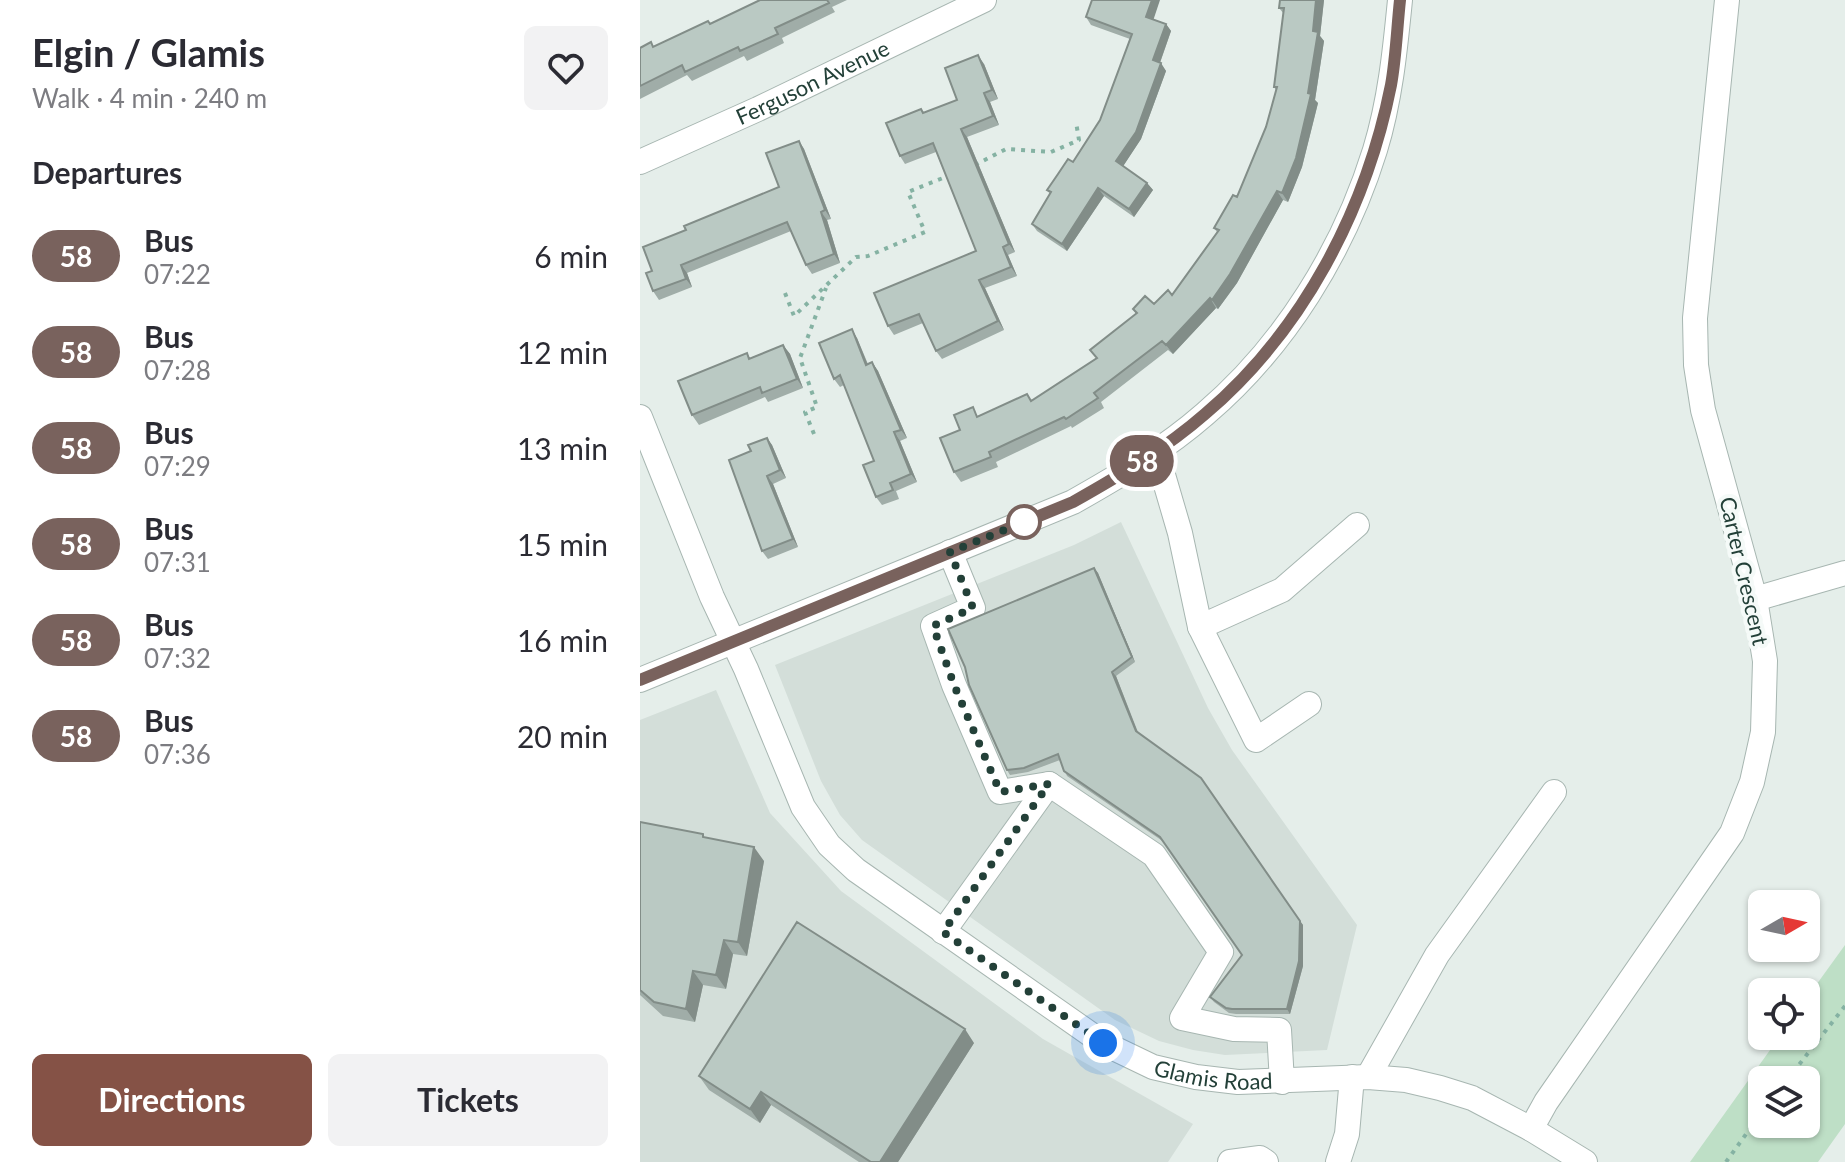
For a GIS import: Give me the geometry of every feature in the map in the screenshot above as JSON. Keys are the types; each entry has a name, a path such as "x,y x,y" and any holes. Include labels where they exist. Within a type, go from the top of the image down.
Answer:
{"street":[{"name":"Ferguson Avenue","path":"640,162 984,0"},
{"path":"640,680 1073,502 1124,474 1206,414 1254,366 1310,295 1351,216 1375,150 1391,83 1400,0"},
{"name":"Carter Crescent","path":"1531,1129 1546,1102 1732,833 1752,782 1763,732 1765,661 1755,599 1703,410 1696,365 1695,318 1727,0"},
{"path":"640,417 733,642"},
{"path":"1156,451 1180,533 1200,627 1256,740 1309,704"},
{"path":"1200,627 1282,590 1357,525"},
{"path":"950,552 973,608 933,626 976,739 1000,792 1049,784 1154,855 1221,952 1182,1018 1234,1029 1279,1030 1282,1082"},
{"path":"1755,599 1845,573"},
{"name":"Glamis Road","path":"733,642 803,807 829,845 856,870 1103,1043 1153,1067 1196,1077 1238,1082 1360,1077 1406,1080 1451,1091 1472,1098 1531,1129 1585,1162"},
{"path":"943,932 1049,784"},
{"path":"1338,1162 1360,1077 1437,955 1554,792"},
{"path":"1230,1162 1260,1158 1266,1162"}],"path":[{"path":"966,168 1006,149 1051,152 1079,140 1076,122"},
{"path":"785,293 794,316 856,257 868,256 925,232 908,192 951,174"},
{"path":"900,235 903,241"},
{"path":"814,434 805,412 817,407 800,358 827,286"},
{"path":"1798,1066 1845,1006"},
{"path":"1726,1162 1748,1131"}],"shaded area":[{"path":"1121,522 1208,708 1232,750 1357,925 1327,1050 1225,1055 1159,1041 1115,1020 862,840 840,815 821,781 775,665 1074,545"},
{"path":"716,690 770,813 841,891 1043,1039 1193,1124 1168,1162 640,1162 640,720"}],"green space":[{"path":"1845,945 1845,1124 1818,1162 1690,1162 1748,1081 1748,1138 1820,1138 1820,1066 1759,1066 1770,1050 1820,1050 1820,980"}],"building":[{"path":"760,0 827,0 829,3 775,28 778,34 740,51 738,47 685,72 682,65 640,86 640,48 651,42 653,47"},
{"path":"1092,0 1152,0 1146,17 1166,24 1153,60 1161,63 1136,132 1116,161 1147,183 1129,209 1098,188 1062,244 1032,224 1051,192 1047,190 1068,159 1073,162 1100,120 1132,34 1086,17"},
{"path":"1280,0 1316,0 1313,31 1318,32 1308,93 1311,94 1296,158 1282,193 1277,191 1230,274 1212,300 1210,298 1166,345 1162,341 1094,393 1098,398 1066,419 1064,417 989,452 991,457 954,472 940,438 960,430 954,415 973,407 977,417 1027,394 1031,401 1097,358 1090,350 1137,313 1133,309 1145,296 1154,304 1168,290 1172,295 1219,230 1214,228 1233,195 1237,197 1266,127 1277,87 1274,87 1284,8 1279,8"},
{"path":"978,55 992,90 984,93 993,116 961,129 1009,244 1003,247 1011,267 979,280 998,321 936,351 919,314 888,326 874,293 976,251 933,143 900,156 886,123 921,109 923,113 957,100 945,68"},
{"path":"799,141 825,210 821,212 834,254 806,265 787,222 681,265 686,279 653,291 646,273 652,271 643,247 686,230 684,226 779,187 766,153"},
{"path":"852,329 866,365 872,362 901,430 894,432 911,474 890,483 893,490 876,497 863,465 874,461 840,375 834,379 819,343"},
{"path":"783,345 797,379 762,393 760,387 692,415 678,381 747,353 749,359"},
{"path":"767,438 780,470 767,476 793,539 762,551 729,460 751,451 748,445"},
{"path":"1094,568 1132,657 1112,672 1136,731 1201,778 1300,921 1299,961 1287,1009 1232,1009 1210,997 1242,955 1160,837 1064,771 1058,754 1024,768 1007,770 969,685 965,667 948,629"},
{"path":"640,822 754,847 738,942 724,940 716,975 693,971 686,1009 654,1002 640,990"},
{"path":"797,922 965,1029 880,1162 871,1162 761,1092 750,1109 699,1076"}],"bus line":[{"name":"58","path":"640,680 1073,502 1124,474 1206,414 1254,366 1310,295 1351,216 1375,150 1391,83 1400,0"}],"route":[{"path":"1024,522 1027,521 950,552 973,608 933,626 954,685 1000,792 1049,784 943,932 1103,1043"}]}
